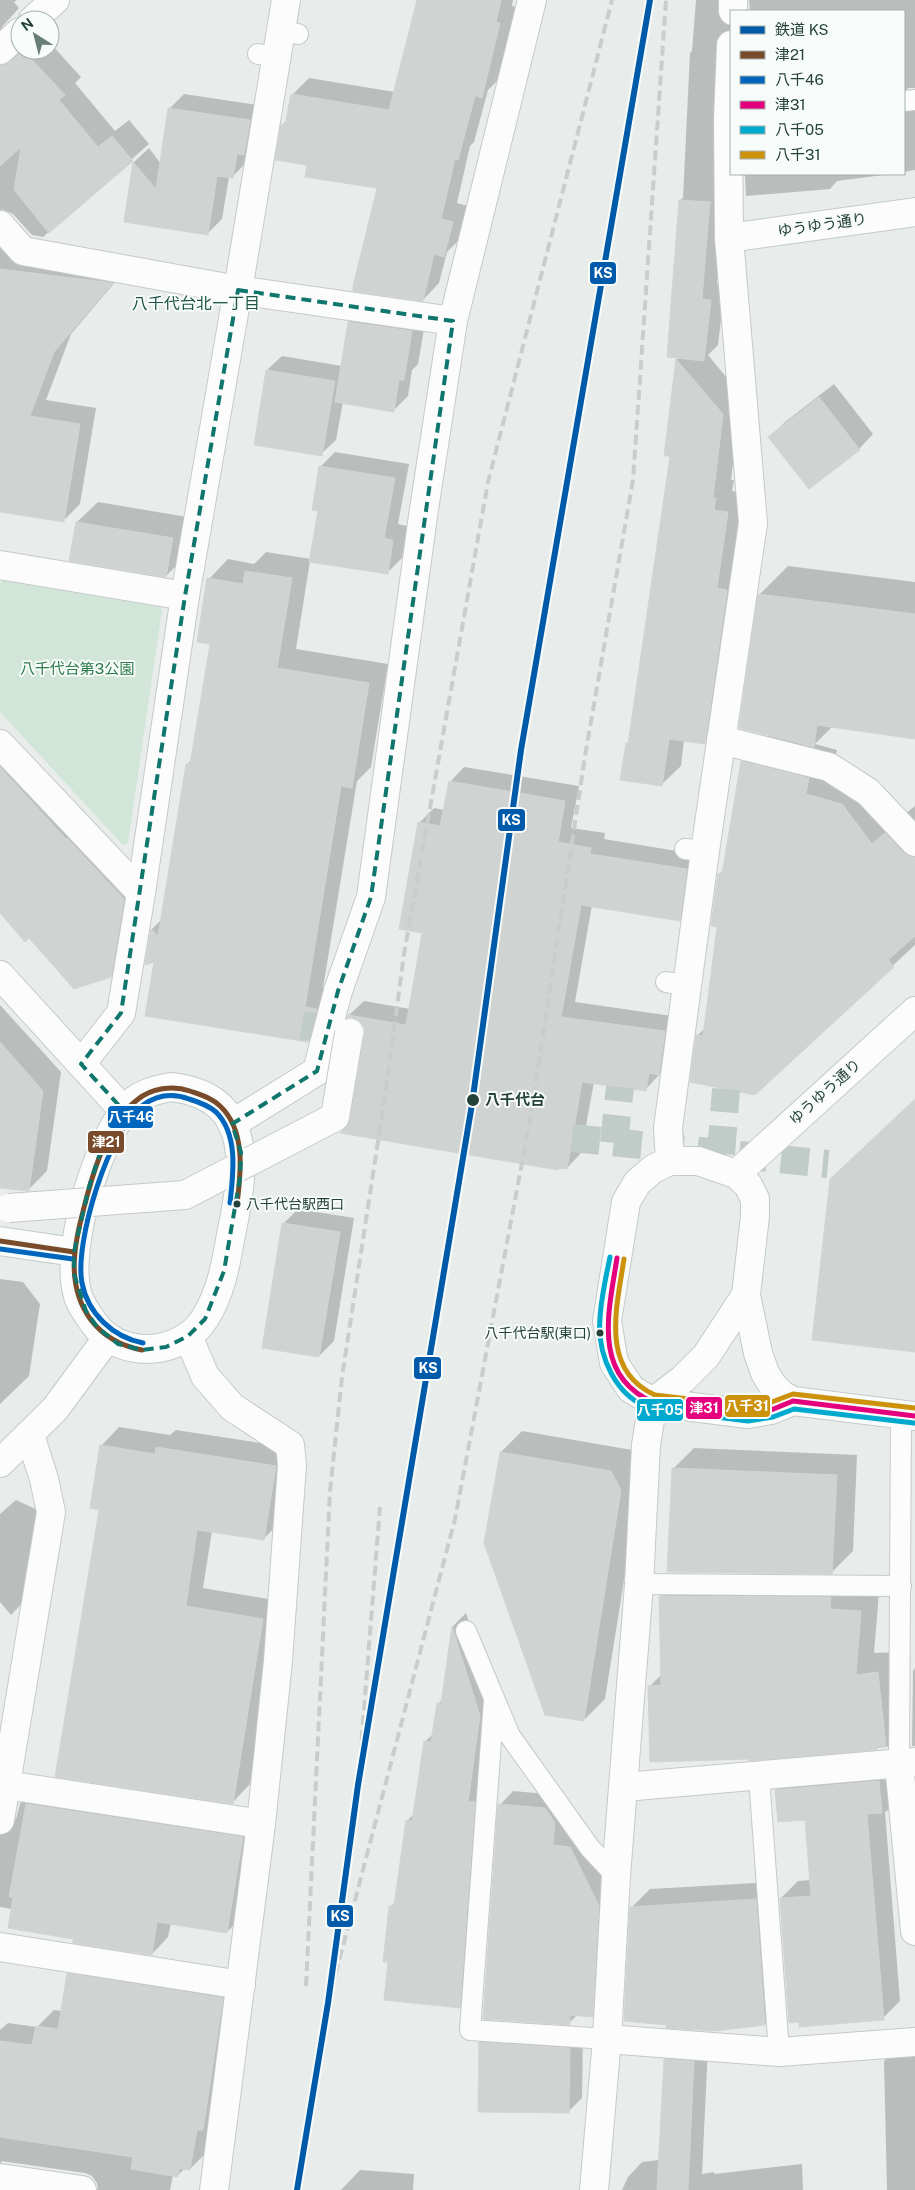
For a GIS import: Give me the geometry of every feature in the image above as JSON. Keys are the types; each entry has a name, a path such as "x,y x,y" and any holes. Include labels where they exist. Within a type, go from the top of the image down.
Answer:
{"street":[{"path":"44,10 55,0"},
{"path":"81,1064 121,1014 141,894 185,596 238,290 278,44 283,0"},
{"path":"232,1124 317,1071 338,992 371,897 423,516 453,321 532,0"},
{"path":"0,50 10,41"},
{"path":"670,1161 668,1128 676,984 695,850 722,740 753,523 729,238 730,119"},
{"name":"ゆうゆう通り","path":"729,238 915,212"},
{"path":"0,225 23,251 238,290 453,321"},
{"path":"0,565 185,596"},
{"path":"722,740 829,767 868,792 915,842"},
{"path":"0,744 141,894"},
{"path":"0,975 124,1112"},
{"name":"ゆうゆう通り","path":"736,1174 915,1011"},
{"path":"9,1208 185,1195 335,1117 349,1033"},
{"path":"171,1087 192,1089 211,1099 226,1113 232,1124 241,1152 240,1178 224,1271 215,1298 205,1320 188,1336 166,1347 142,1350 130,1349 108,1337 97,1327 77,1293 74,1252 89,1186 102,1147 124,1112 131,1103 150,1091 171,1087"},
{"path":"794,1401 771,1410 748,1414 653,1402 631,1389 614,1363 607,1321 626,1202 637,1183 653,1169 670,1161 698,1161 736,1174 748,1185 755,1199 756,1216 746,1295 758,1353 765,1373 782,1395 794,1401 908,1415"},
{"path":"0,1241 74,1252"},
{"path":"594,2190 607,2039 616,1876 639,1584 646,1445 653,1402 683,1379 706,1356 746,1295"},
{"path":"188,1336 205,1376 232,1407 290,1445 292,1465 278,1661 261,1824 214,2190"},
{"path":"0,1462 55,1409 108,1337"},
{"path":"0,1820 51,1512 44,1479 30,1434"},
{"path":"0,1681 24,1669"},
{"path":"624,1787 907,1763 915,1932"},
{"path":"6,1785 261,1824"},
{"path":"0,1947 241,1986"},
{"path":"607,2039 779,2052 915,2042"},
{"path":"0,2178 82,2190"}],"lane":[{"path":"907,1763 901,1586 908,1415"},
{"path":"639,1584 901,1586"},
{"path":"466,1631 510,1736 590,1848 616,1876"},
{"path":"494,1700 470,2030 607,2039"},
{"path":"759,1777 779,2052"}],"highlighted area":[{"path":"238,290 453,321 371,897 338,991 317,1071 232,1124 241,1152 240,1178 224,1271 205,1319 188,1336 166,1347 142,1350 118,1344 97,1327 86,1311 74,1274 74,1252 89,1187 102,1147 125,1112 81,1064 121,1013 185,596"}],"green space":[{"name":"八千代台第3公園","path":"2,580 158,605 162,610 128,843 123,845 0,712 0,584"}],"building":[{"path":"417,0 501,0 496,22 500,23 482,98 475,96 458,160 455,159 441,219 453,222 444,257 434,254 423,301 353,291 377,188 305,177 307,165 275,160 281,125 285,125 291,94 389,110"},
{"path":"12,60 32,60 65,95 59,100 98,147 112,136 133,161 49,233 14,190 21,147 0,166 0,65"},
{"path":"168,108 250,120 244,155 237,154 233,178 217,176 208,235 124,222 133,162 156,189"},
{"path":"679,200 710,202 702,299 711,300 704,361 667,357"},
{"path":"0,269 113,283 54,352 30,416 80,424 64,522 0,512"},
{"path":"348,322 412,331 404,380 399,380 394,412 335,402"},
{"path":"676,359 723,414 713,498 716,498 714,510 728,512 717,588 727,590 705,744 669,739 662,786 620,780 626,743 628,744 670,456 664,456"},
{"path":"266,370 335,381 322,456 254,445"},
{"path":"819,397 860,450 809,489 768,437"},
{"path":"319,466 395,478 384,538 393,540 388,574 309,562 318,511 312,510"},
{"path":"76,522 173,538 166,577 69,561"},
{"path":"245,571 292,578 277,668 369,683 352,788 341,786 305,1007 317,1009 308,1042 145,1016 154,962 145,965 151,929 158,936 186,764 190,764 210,644 197,642 207,578 243,584"},
{"path":"758,594 915,614 915,739 817,725 814,747 739,728"},
{"path":"741,761 809,778 806,794 842,804 872,844 885,833 904,853 915,857 915,936 888,960 894,967 755,1095 690,1082 696,1035 703,1036 717,927 711,926 718,874 722,874"},
{"path":"0,767 124,899 111,977 74,989 29,938 25,942 0,913"},
{"path":"449,781 565,801 558,842 591,848 590,854 687,869 680,921 581,905 561,1017 665,1031 659,1075 649,1073 646,1091 582,1082 567,1169 559,1168 558,1170 340,1133 350,1120 364,1036 364,1028 359,1021 347,1018 348,1015 406,1025 422,933 399,929 418,822 440,826"},
{"path":"0,1042 43,1091 29,1191 0,1188"},
{"path":"915,1099 915,1352 812,1340 830,1179"},
{"path":"282,1223 340,1232 319,1357 262,1348"},
{"path":"100,1445 155,1454 156,1447 276,1466 264,1540 197,1530 186,1606 263,1619 233,1804 55,1777 99,1510 90,1508"},
{"path":"500,1452 611,1471 621,1490 584,1721 545,1715 484,1543"},
{"path":"672,1468 837,1475 832,1574 667,1572"},
{"path":"659,1596 831,1597 830,1609 861,1611 856,1675 878,1672 886,1746 877,1747 877,1750 749,1761 749,1759 650,1762 648,1686 661,1685"},
{"path":"452,1626 480,1716 468,1802 475,1802 460,2008 384,2000 388,1962 383,1962 389,1906 394,1906 406,1820 412,1821 424,1741 431,1742 437,1703 441,1704"},
{"path":"879,1781 882,1813 867,1814 884,2020 799,2027 799,2022 789,2023 780,1898 811,1896 805,1820 778,1822 775,1790"},
{"path":"26,1804 243,1837 227,1933 157,1922 152,1955 73,1943 73,1939 8,1928 13,1897 9,1897"},
{"path":"498,1804 545,1808 555,1823 553,1845 570,1847 599,1906 593,2017 570,2015 570,2025 483,2019"},
{"path":"756,1899 765,2025 715,2031 666,2028 666,2025 624,2021 630,1907"},
{"path":"67,1973 223,1998 203,2130 197,2130 190,2170 179,2168 178,2177 131,2169 133,2157 0,2137 0,2041 32,2045 36,2026 58,2029"},
{"path":"479,2042 570,2048 569,2113 478,2112"},
{"path":"664,2059 694,2061 688,2190 657,2190"}],"tunnel":[{"path":"302,1025 349,1033"},
{"path":"614,1143 620,1087"},
{"path":"721,1154 726,1089"},
{"path":"572,1138 828,1164"}],"railway":[{"path":"306,1986 330,1491 342,1377 386,1089 404,954 488,482 612,0"},
{"path":"328,2003 455,1519 531,1115 585,756 633,480 666,0"},
{"path":"358,1785 380,1507"}],"rail line":[{"name":"KS","path":"297,2190 328,2003 358,1785 472,1104 521,750 650,0"}],"transit line":[{"name":"津21","path":"142,1350 114,1340 101,1331 91,1320 82,1305 77,1290 74,1260 79,1228 99,1157 111,1131 127,1109 137,1100 155,1090 183,1089 217,1103 228,1116 238,1139 240,1179 237,1204"},
{"name":"八千46","path":"143,1343 112,1330 90,1305 82,1283 83,1242 89,1215 107,1161 118,1137 130,1118 143,1105 165,1096 177,1096 193,1100 216,1112 228,1132 233,1156 230,1203"},
{"name":"津21","path":"0,1241 74,1252"},
{"name":"八千46","path":"0,1249 73,1259"},
{"name":"八千05","path":"610,1257 601,1310 600,1332 602,1346 605,1360 618,1385 639,1403 652,1409 748,1421 773,1417 794,1409 914,1423"},
{"name":"津31","path":"617,1258 609,1319 609,1339 612,1358 620,1375 633,1390 653,1402 748,1414 771,1410 793,1401 915,1416"},
{"name":"八千31","path":"624,1259 616,1316 616,1335 619,1353 626,1370 637,1384 655,1395 748,1406 769,1403 793,1394 915,1408"}],"place":[{"name":"八千代台","path":"473,1100"},
{"name":"八千代台駅西口","path":"237,1204"},
{"name":"八千代台駅(東口)","path":"600,1333"}],"district":[{"name":"八千代台北一丁目","path":"196,303"}]}
